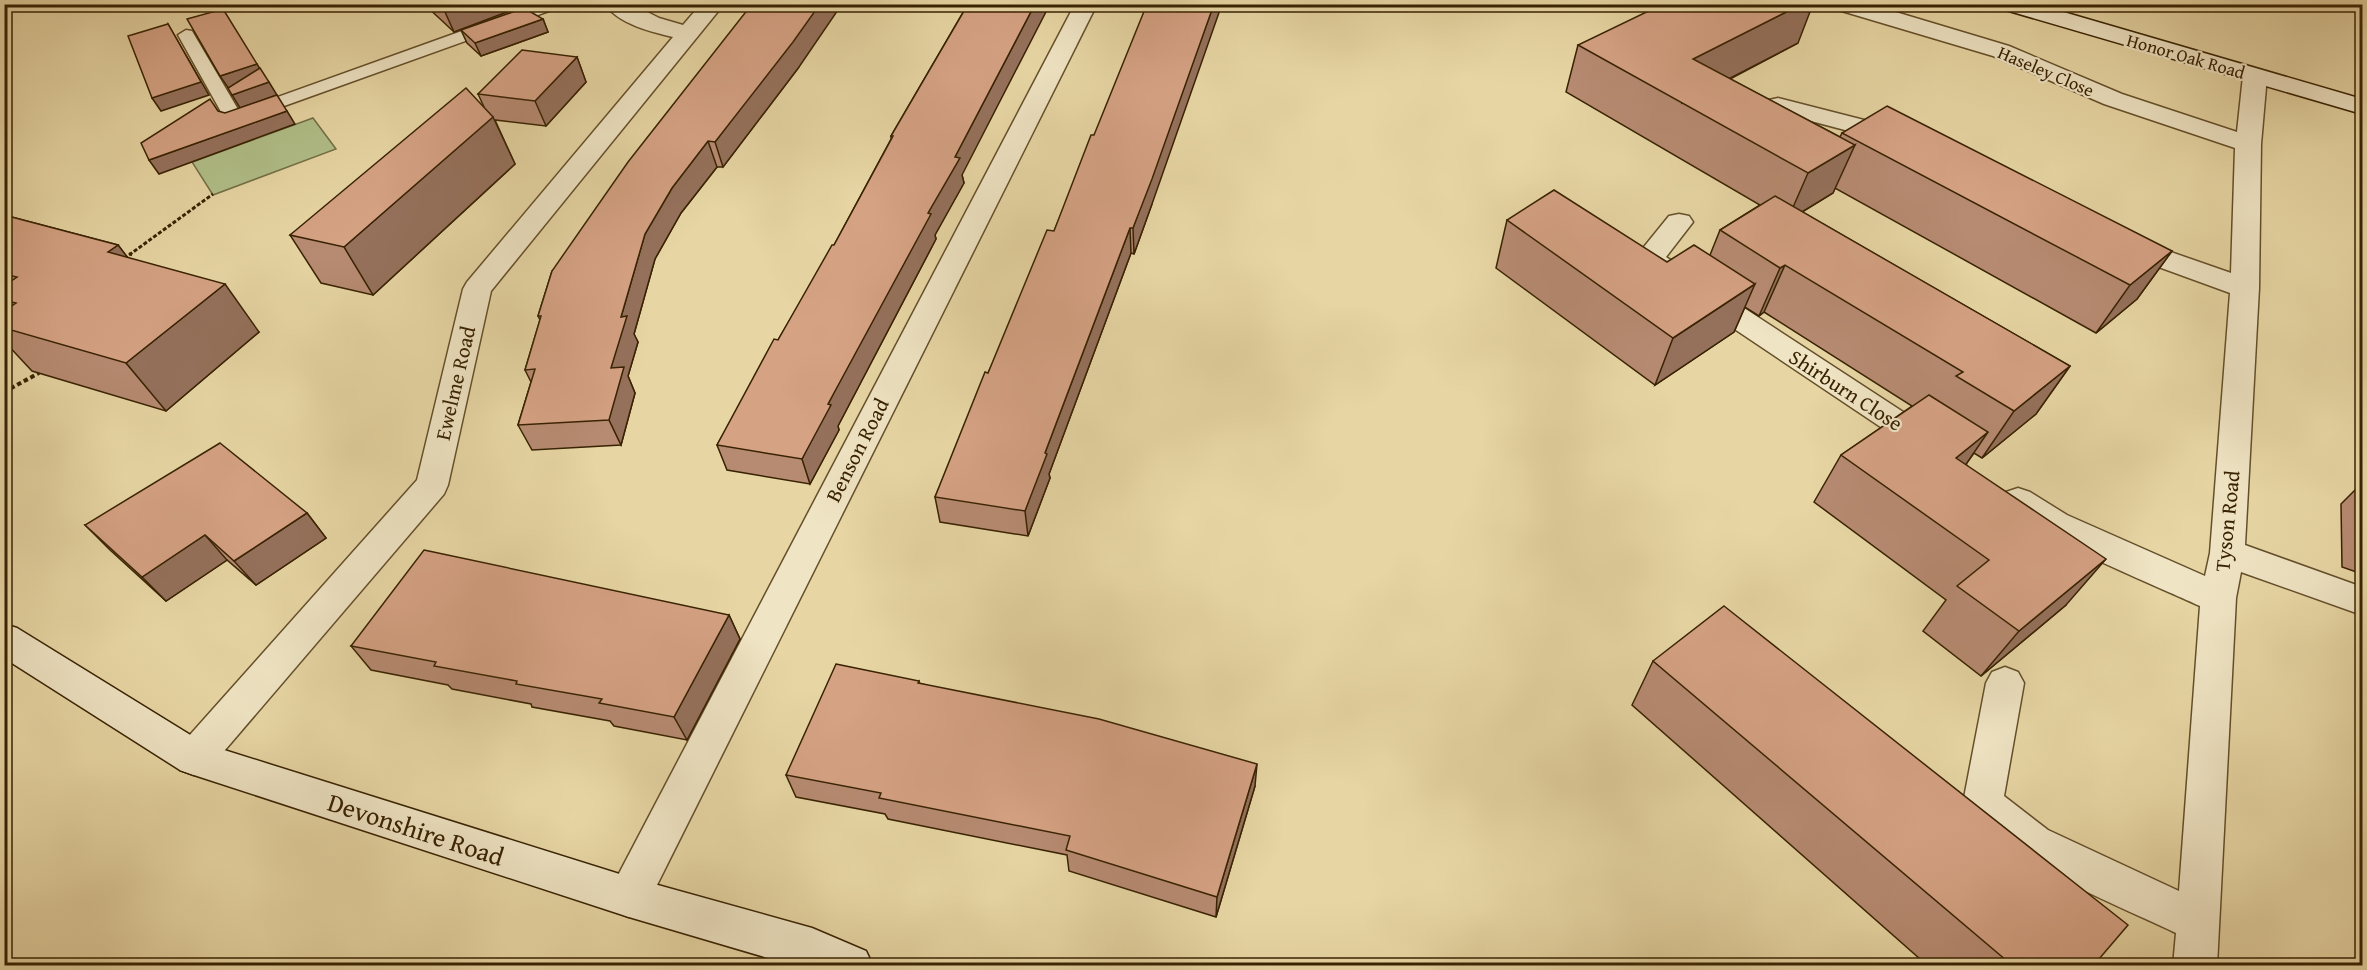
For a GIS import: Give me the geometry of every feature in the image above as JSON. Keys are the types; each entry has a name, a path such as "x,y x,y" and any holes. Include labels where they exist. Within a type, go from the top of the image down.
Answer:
{"street":[{"path":"616,4 635,17 665,30 688,33"},
{"name":"Ewelme Road","path":"194,758 432,485 477,289 713,4"},
{"name":"Benson Road","path":"628,897 1086,4"},
{"name":"Haseley Close","path":"1843,4 2001,51 2113,99 2248,144"},
{"name":"Honor Oak Road","path":"2010,4 2362,107"},
{"name":"Tyson Road","path":"2195,966 2218,598 2227,553 2245,288 2248,144 2255,76"},
{"path":"1778,105 1903,137 1923,148"},
{"name":"Shirburn Close","path":"1679,222 1649,259 1958,462"},
{"path":"2103,237 2245,288"},
{"path":"1997,487 2055,524 2218,598"},
{"path":"2227,553 2362,601"},
{"name":"Devonshire Road","path":"4,639 194,758 628,897 812,949 851,966"},
{"path":"2005,683 1983,803 2034,844 2197,921"}],"lane":[{"path":"186,35 234,119 554,4"}],"path":[{"path":"124,259 213,194"},
{"path":"4,392 39,373"}],"green space":[{"path":"313,118 336,149 213,195 192,162"}],"building":[{"path":"436,4 466,4 445,12"},
{"path":"752,4 820,4 715,142 708,141 672,188 645,234 621,317 627,316 611,368 624,367 609,420 518,425 535,369 525,370 552,271 628,162"},
{"path":"968,4 1035,4 955,157 960,158 928,213 931,214 828,404 831,405 802,459 717,445 774,339 778,340 834,245 893,136 891,136"},
{"path":"1147,4 1214,4 1152,179 1133,228 1130,228 1025,511 935,497 985,372 988,373 1047,230 1054,231 1091,135 1094,135"},
{"path":"1663,4 1802,4 1693,59 1855,145 1808,173 1578,45"},
{"path":"524,8 543,19 475,43 461,30"},
{"path":"223,9 257,64 220,76 187,19"},
{"path":"168,24 201,82 152,98 128,36"},
{"path":"522,50 577,57 535,101 478,94"},
{"path":"260,68 269,82 232,95 228,88"},
{"path":"466,88 493,117 344,247 290,235"},
{"path":"277,95 287,111 149,160 141,143 210,99 218,111 225,113"},
{"path":"1887,106 2172,251 2130,285 1842,133"},
{"path":"1554,190 1667,262 1694,245 1755,284 1673,338 1507,220"},
{"path":"1775,196 2070,366 2014,411 1956,376 1963,372 1785,265 1780,268 1720,230"},
{"path":"4,215 118,245 108,252 225,284 126,363 4,328 4,311 16,303 4,300 4,286 17,277 4,274"},
{"path":"1929,395 1988,432 1956,458 2106,559 2019,631 1957,586 1989,560 1841,455"},
{"path":"220,443 307,513 234,561 205,535 142,577 85,525"},
{"path":"424,550 729,615 674,717 599,703 602,699 516,684 517,681 434,666 436,662 351,646"},
{"path":"1724,606 2128,925 2093,966 2013,966 1653,661"},
{"path":"836,664 919,681 918,683 1099,719 1257,764 1217,897 1066,850 1070,836 879,798 881,793 786,775"}]}
